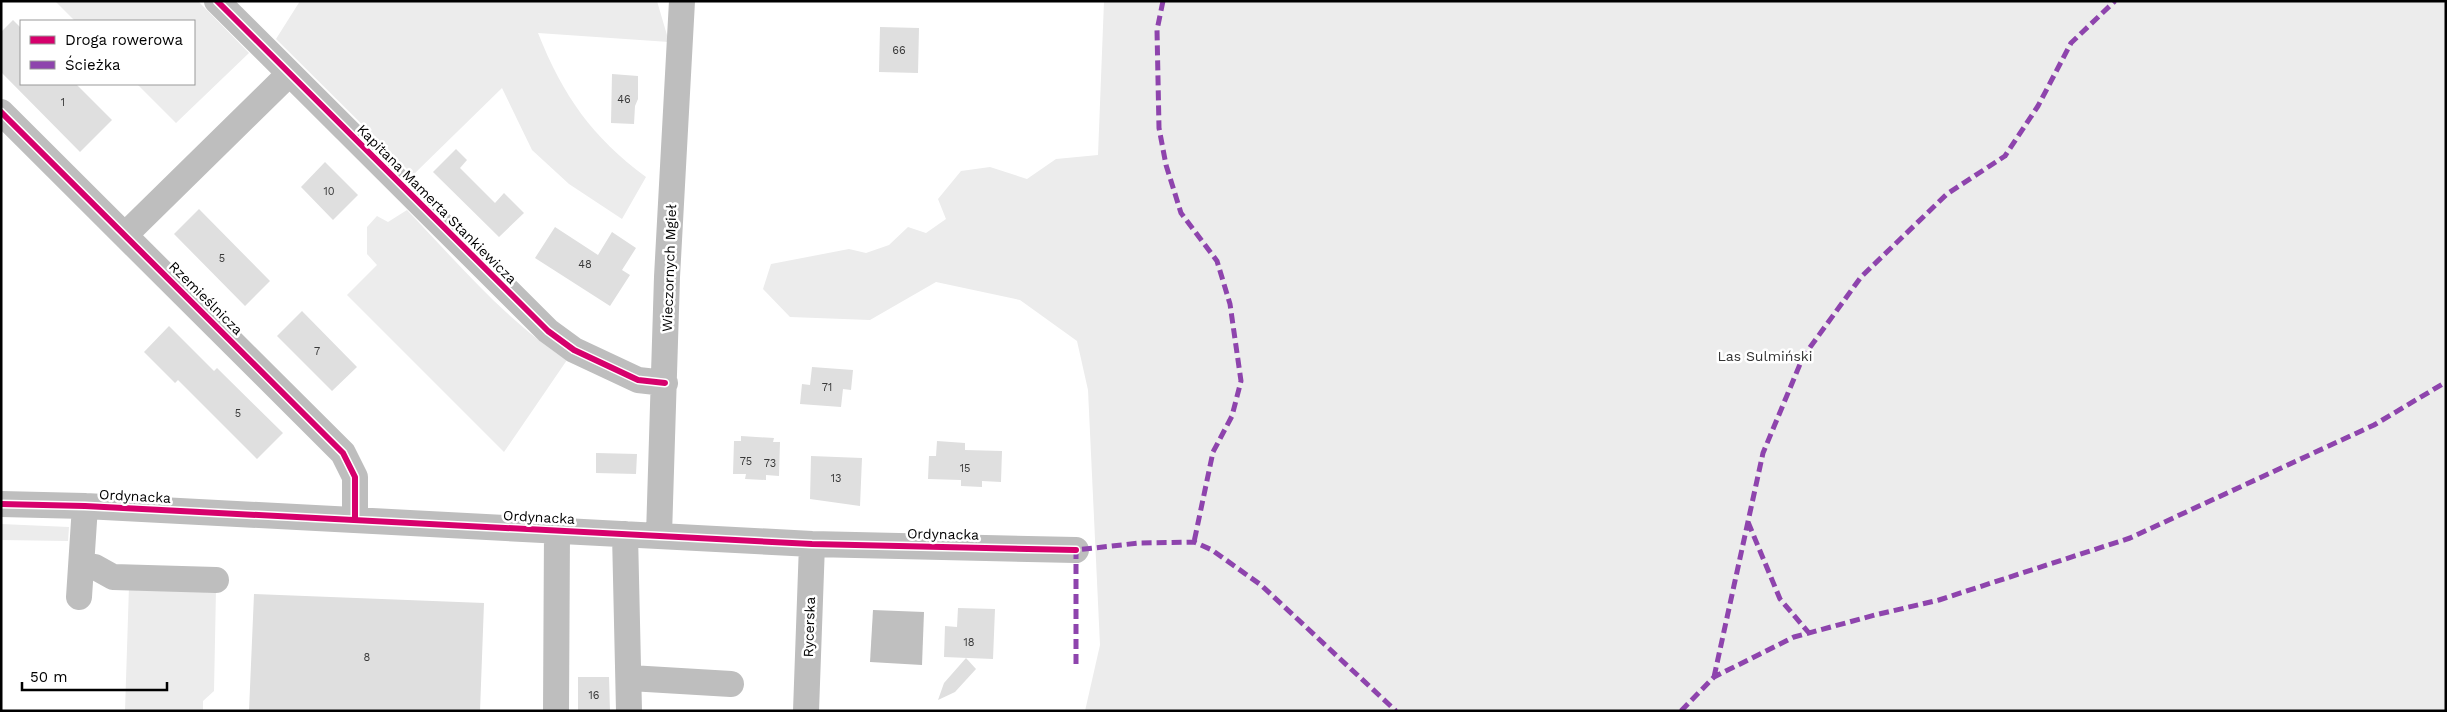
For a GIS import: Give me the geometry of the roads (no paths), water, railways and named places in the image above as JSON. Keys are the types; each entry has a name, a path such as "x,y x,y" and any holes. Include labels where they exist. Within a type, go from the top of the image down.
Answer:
{"street":[{"name":"Kapitana Mamerta Stankiewicza","path":"217,1 548,331 574,350 638,380 665,382"},
{"name":"Wieczornych Mgieł","path":"659,535 667,277 682,1"},
{"path":"125,235 289,74"},
{"name":"Rzemieślnicza","path":"1,112 344,453 355,477 355,520"},
{"name":"Ordynacka","path":"1,504 85,506 812,544 1076,550"},
{"path":"79,598 85,506"},
{"path":"556,711 557,531"},
{"path":"625,534 630,678 629,711"},
{"name":"Rycerska","path":"806,711 812,544"},
{"path":"82,565 95,567 113,577 216,580"},
{"path":"630,678 731,684"}],"park label":[{"name":"Las Sulmiński","path":"1765,356"}]}
